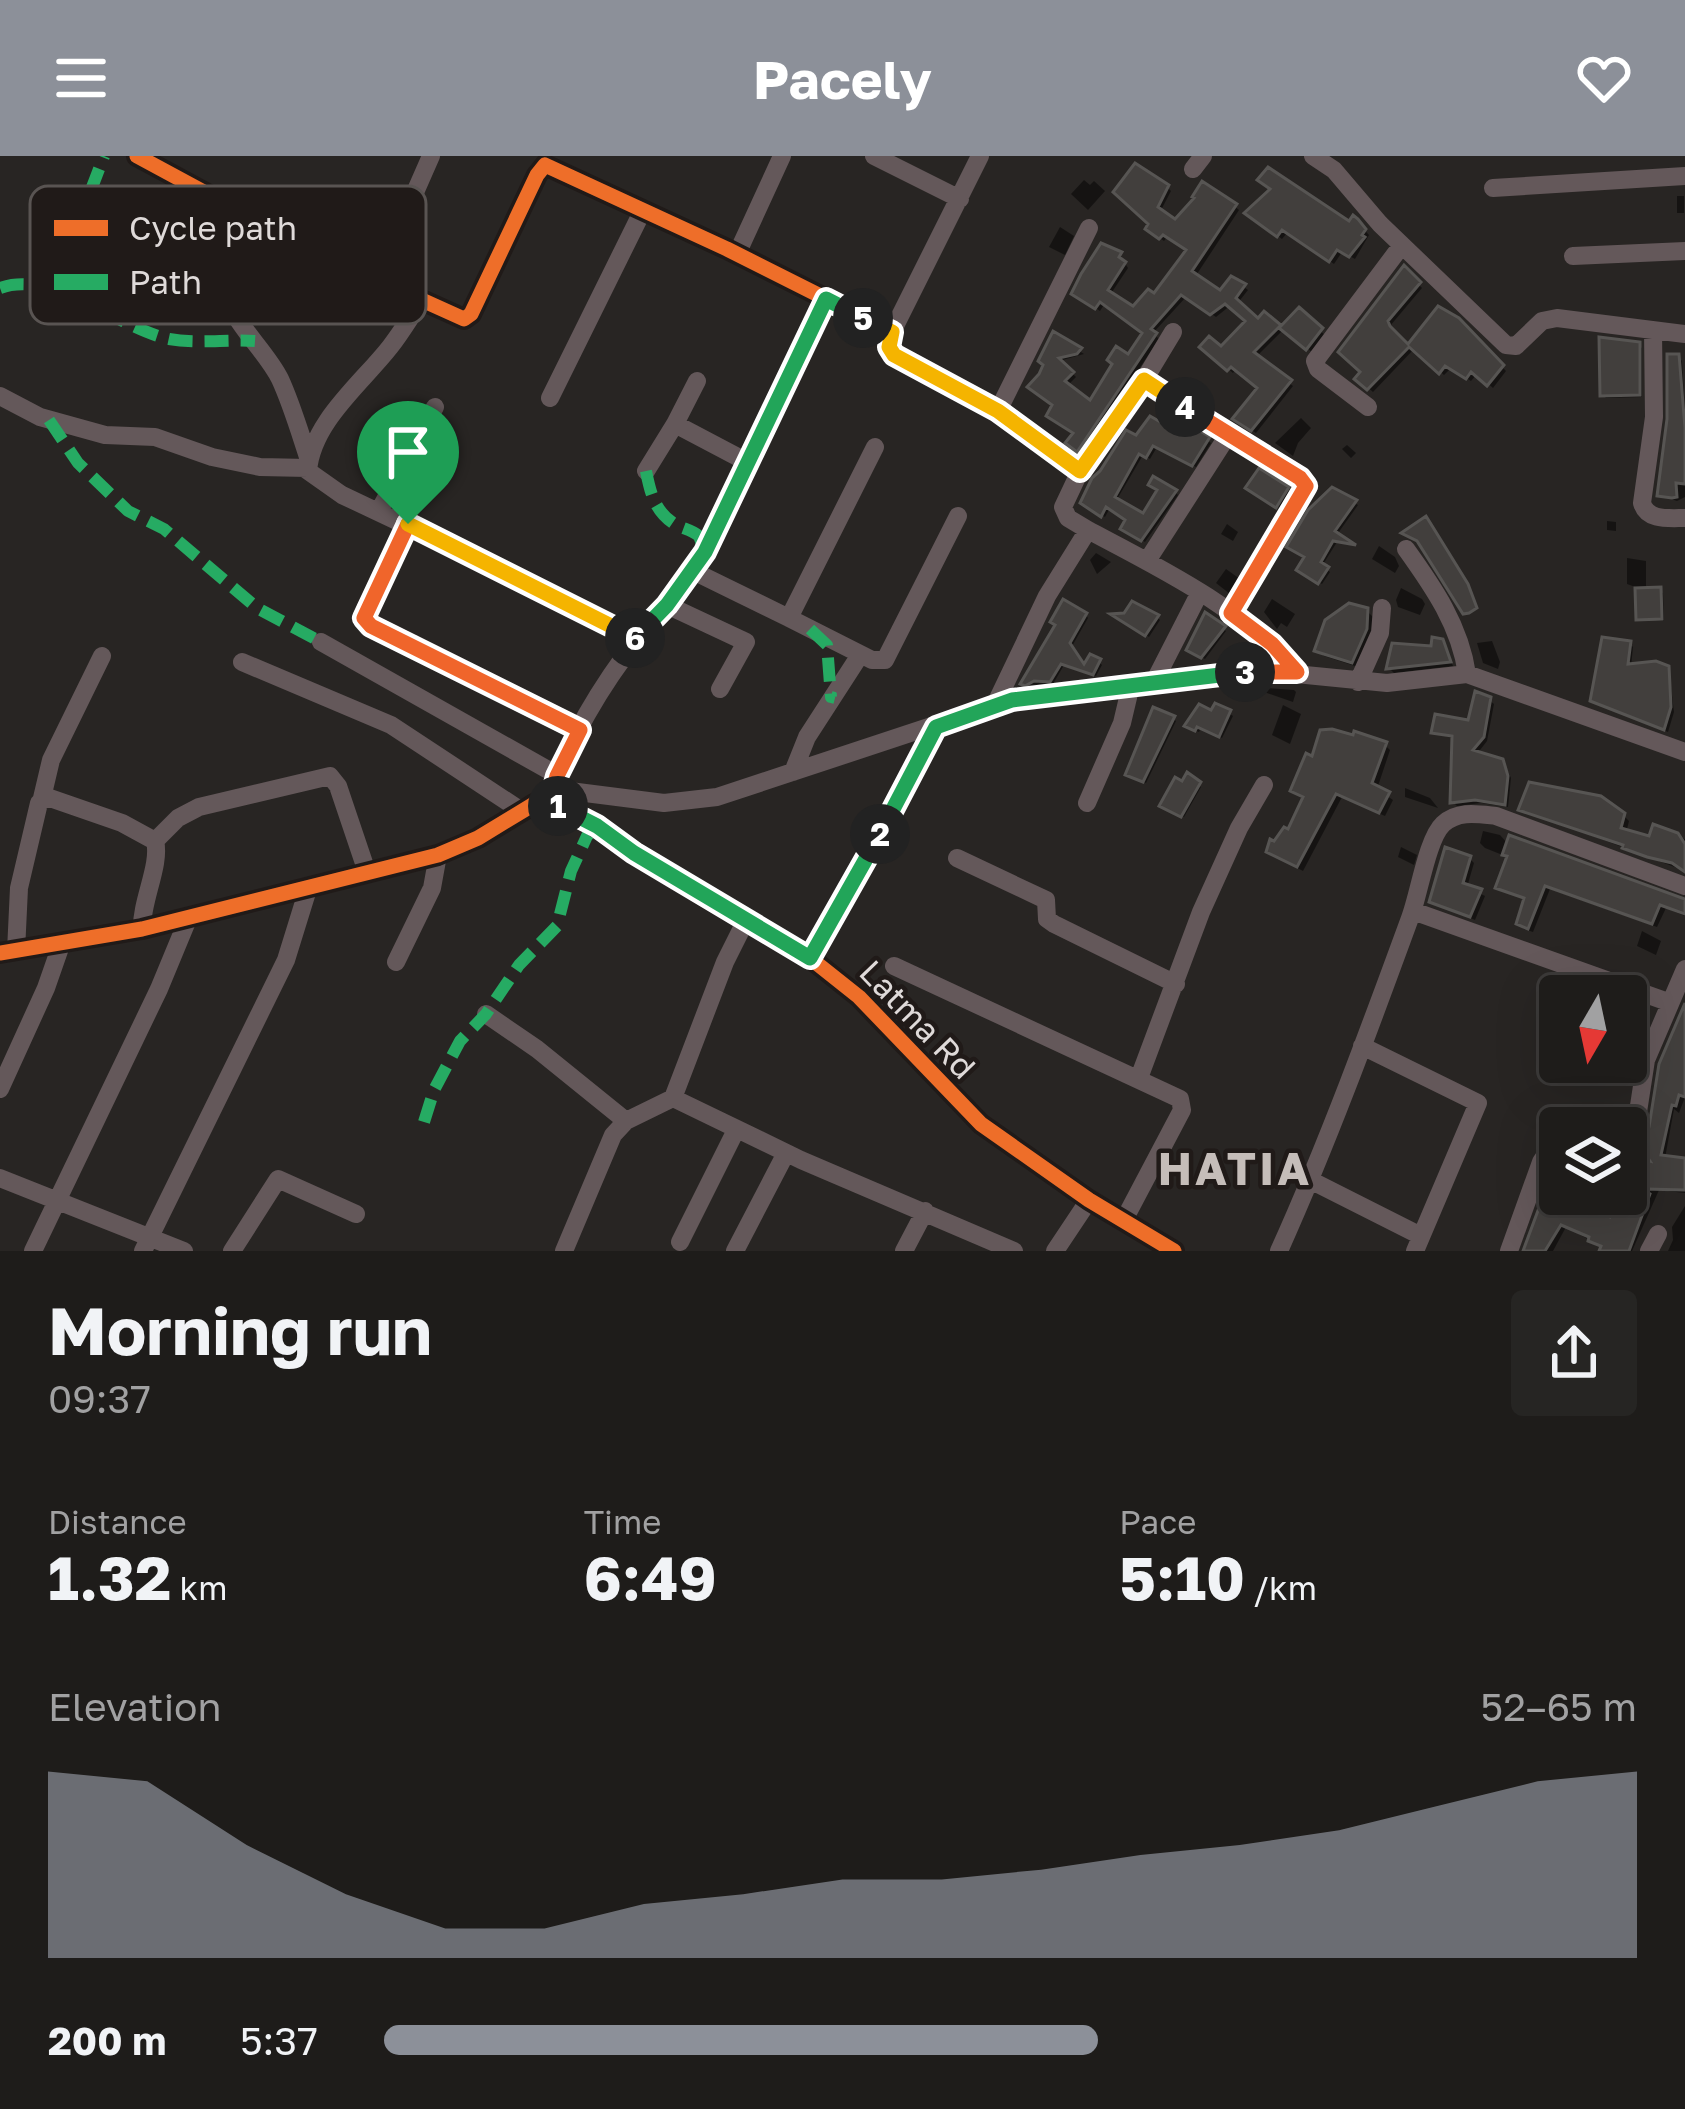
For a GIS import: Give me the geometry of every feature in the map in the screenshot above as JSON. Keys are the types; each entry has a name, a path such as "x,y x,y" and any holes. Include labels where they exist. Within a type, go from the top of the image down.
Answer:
{"street":[{"path":"137,156 194,186"},
{"path":"418,186 431,156"},
{"path":"737,254 782,156"},
{"path":"874,156 960,199"},
{"path":"980,156 892,332 889,347 894,355 998,411 1080,471"},
{"path":"1313,156 1334,170 1402,245 1506,345 1519,344 1542,321 1557,318 1685,334"},
{"path":"426,302 469,318 545,165 892,332"},
{"path":"1493,188 1675,168"},
{"path":"550,398 642,212"},
{"path":"998,411 1089,229"},
{"path":"1368,406 1315,362 1402,245"},
{"path":"1573,256 1685,250"},
{"path":"102,656 51,760 35,812 8,952 188,919 438,855 478,838 553,789 580,730 637,640 693,571 826,299"},
{"path":"241,324 279,378 308,464 342,495 637,640"},
{"path":"308,464 337,408 406,324"},
{"path":"1653,330 1654,417 1642,503 1653,516 1685,518"},
{"path":"1173,332 1080,471 1063,507 1067,518 1231,613 1272,644 1297,672"},
{"path":"646,471 697,380"},
{"path":"1144,380 1306,486 1231,613"},
{"path":"0,396 40,417 106,435 146,435 260,467 308,464"},
{"path":"379,511 435,407"},
{"path":"675,424 748,463"},
{"path":"1147,561 1228,435"},
{"path":"790,618 875,447"},
{"path":"693,571 879,662 890,654 958,516"},
{"path":"408,524 366,607 366,622 580,730"},
{"path":"995,705 1047,596 1088,530"},
{"path":"1406,549 1442,601 1464,651 1467,674"},
{"path":"1154,682 1199,594"},
{"path":"667,605 746,642 720,688"},
{"path":"1358,682 1380,633 1382,608"},
{"name":"Latma Rd","path":"321,642 553,789 634,853 810,958 859,998 981,1124 1089,1200 1174,1251"},
{"path":"793,772 807,737 860,655"},
{"path":"242,662 391,725 520,810"},
{"path":"553,789 690,802 744,790 995,705 1265,670 1358,682 1467,674 1685,752"},
{"path":"1087,803 1122,723 1131,685"},
{"path":"810,958 936,727"},
{"path":"155,841 178,818 199,807 330,776 338,786 367,872"},
{"path":"1139,1078 1220,871 1264,785"},
{"path":"42,798 69,802 155,841"},
{"path":"1279,1251 1312,1180 1363,1046 1413,911 1435,835 1447,820 1470,813 1496,816 1685,886"},
{"path":"142,929 144,898 157,856 155,841"},
{"path":"396,962 435,880 438,855"},
{"path":"957,858 1046,899 1047,919 1060,928 1176,984"},
{"path":"146,1245 286,960 308,889"},
{"path":"1413,911 1668,1002"},
{"path":"33,1251 160,989 188,919"},
{"path":"564,1251 607,1148 626,1121 673,1098 746,920"},
{"path":"0,1089 61,945"},
{"path":"894,966 1175,1094 1182,1111 1124,1220"},
{"path":"1639,1107 1646,1060 1685,969"},
{"path":"486,1014 626,1121"},
{"path":"1312,1180 1418,1243 1478,1103 1363,1046"},
{"path":"673,1098 786,1153 1014,1251"},
{"path":"680,1242 736,1130"},
{"path":"735,1251 786,1153"},
{"path":"1509,1251 1539,1168"},
{"path":"0,1178 146,1245 184,1251"},
{"path":"232,1251 276,1179 356,1214"},
{"path":"1055,1251 1089,1200"},
{"path":"904,1251 925,1211"}],"building":[{"path":"1135,163 1169,185 1158,207 1175,219 1202,181 1237,204 1192,271 1220,290 1231,276 1246,284 1236,298 1258,318 1264,311 1281,325 1254,352 1292,380 1251,431 1232,419 1257,388 1199,347 1209,336 1221,346 1245,321 1225,304 1210,315 1181,295 1151,329 1157,333 1077,452 1065,443 1073,433 1046,416 1052,405 1027,387 1039,374 1043,365 1038,361 1053,331 1082,348 1059,358 1074,372 1065,381 1090,400 1112,364 1107,360 1116,346 1128,354 1142,333 1100,302 1095,309 1071,294 1081,274 1101,243 1122,252 1119,257 1126,262 1108,290 1133,306 1148,289 1154,293 1186,250 1145,229 1148,224 1113,192"},
{"path":"1268,167 1349,221 1353,215 1358,219 1366,229 1365,237 1349,257 1337,250 1329,262 1282,230 1277,237 1244,213 1270,189 1257,180"},
{"path":"1404,265 1421,282 1388,321 1390,326 1408,344 1438,306 1459,318 1504,365 1487,386 1471,372 1466,379 1445,366 1439,374 1409,347 1367,390 1354,379 1360,372 1338,352"},
{"path":"1299,307 1323,328 1306,350 1279,328"},
{"path":"1599,337 1640,342 1640,395 1600,396"},
{"path":"1667,354 1679,354 1685,428 1685,484 1676,483 1677,497 1672,498 1657,496 1667,419"},
{"path":"1150,416 1171,428 1178,417 1210,437 1192,466 1153,446 1146,458 1139,454 1115,497 1143,513 1157,490 1148,485 1153,476 1177,490 1141,541 1120,529 1125,520 1106,507 1101,517 1080,503 1126,430 1136,435"},
{"path":"1259,468 1289,487 1276,508 1245,488"},
{"path":"1332,487 1357,500 1335,531 1356,545 1333,541 1321,562 1329,567 1318,584 1296,570 1304,557 1286,547 1308,510"},
{"path":"1426,516 1468,584 1477,608 1469,613 1463,614 1417,541 1401,533"},
{"path":"1661,587 1662,619 1636,620 1635,588"},
{"path":"1063,599 1087,613 1070,643 1084,664 1090,654 1101,659 1093,675 1061,664 1050,682 1020,684 1055,625 1050,622"},
{"path":"1132,601 1159,615 1145,636 1110,614 1124,613"},
{"path":"1349,603 1368,608 1367,629 1352,663 1314,651 1325,620"},
{"path":"1205,612 1226,626 1201,658 1186,650"},
{"path":"1432,637 1443,639 1451,662 1386,669 1392,643 1431,646"},
{"path":"1602,637 1631,641 1628,664 1656,661 1669,666 1671,707 1664,730 1590,701"},
{"path":"1475,691 1491,697 1484,737 1473,750 1503,759 1508,776 1505,805 1475,800 1450,803 1452,736 1431,733 1435,714 1468,720"},
{"path":"1215,703 1231,710 1219,737 1184,726 1199,704 1211,710"},
{"path":"1153,707 1175,716 1143,782 1125,775"},
{"path":"1320,730 1387,742 1372,783 1390,792 1379,813 1336,794 1297,867 1266,852 1270,839 1274,841 1284,827 1288,829 1303,797 1290,791 1306,753 1312,756"},
{"path":"1187,772 1201,782 1181,817 1159,806 1175,777 1182,781"},
{"path":"1529,782 1601,796 1625,813 1621,828 1649,836 1653,824 1678,833 1685,844 1685,872 1672,863 1518,810"},
{"path":"1509,835 1685,899 1685,914 1660,905 1652,924 1545,886 1528,929 1516,924 1524,898 1495,888"},
{"path":"1445,847 1471,856 1463,883 1482,889 1470,917 1429,902"},
{"path":"1685,1003 1685,1097 1679,1095 1676,1106 1672,1105 1661,1155 1685,1158 1685,1190 1647,1189 1647,1133 1659,1064"},
{"path":"1539,1208 1539,1215 1642,1215 1629,1251 1599,1251 1601,1246 1588,1241 1589,1237 1561,1225 1545,1251 1523,1251"}],"marked path":[{"path":"93,186 104,156"},
{"path":"0,288 30,285"},
{"path":"130,324 169,339 255,341"},
{"path":"49,420 78,463 128,511 164,529 257,608 321,642"},
{"path":"646,471 661,512 699,536 705,552"},
{"path":"810,629 827,645 831,697 835,698"},
{"path":"424,1122 434,1090 460,1041 486,1014 519,965 557,926 571,871 587,836 597,826"}],"cycle path":[{"path":"137,156 193,186"},
{"path":"426,302 464,319 471,314 545,165 892,332"},
{"path":"0,953 142,929 438,855 478,838 534,804 550,803 576,814 810,958 859,997 981,1124 1089,1200 1174,1251"}],"district":[{"name":"HATIA","path":"1235,1168"}],"route":[{"path":"826,299 892,332 889,347 894,355 998,411 1080,471 1144,380 1300,478 1305,493 1231,613 1272,644 1297,672 1232,673 1012,700 936,727 810,958 597,826 550,803 557,776 580,730 366,622 366,607 408,524 637,640 693,571 721,523 826,299"}]}
